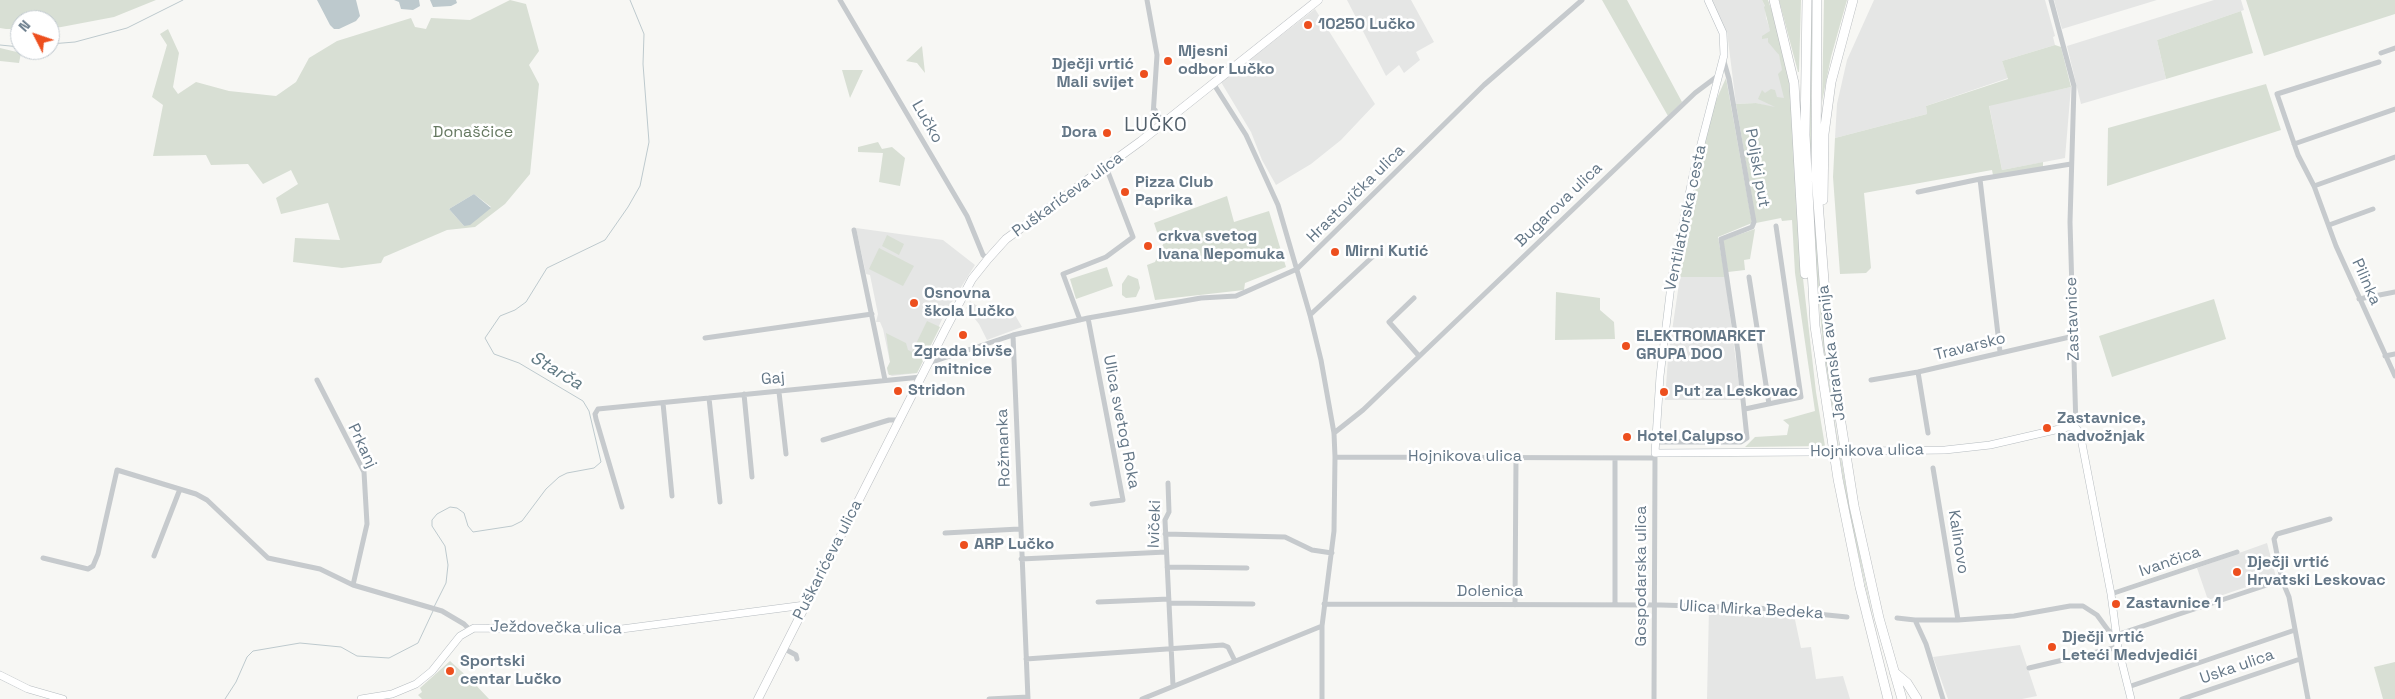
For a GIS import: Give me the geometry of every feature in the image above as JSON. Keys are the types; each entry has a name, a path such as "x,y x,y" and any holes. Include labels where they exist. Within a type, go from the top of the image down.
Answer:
{"highway":[{"path":"1774,0 1794,83 1806,284 1808,304 1816,326"},
{"name":"Jadranska avenija","path":"1807,0 1805,134 1816,326 1840,488 1860,587 1888,699"},
{"name":"Jadranska avenija","path":"1817,0 1815,137 1822,265 1829,347 1844,455 1874,598 1902,699"},
{"path":"1822,265 1826,121 1836,59 1853,0"},
{"path":"1894,672 1907,684 1917,699"},
{"path":"1884,699 1885,689"}],"main road":[{"name":"Puškarićeva ulica","path":"758,699 928,363 972,279 988,259 1012,234 1140,142 1318,0"},
{"name":"Ventilatorska cesta","path":"1655,455 1660,376 1672,277 1693,175 1723,58 1723,33 1708,0"},
{"name":"Hojnikova ulica","path":"1655,455 1954,449 1990,445 2068,427 2076,428"},
{"name":"Zastavnice","path":"2076,428 2080,433 2111,594 2116,635"},
{"name":"Ježdovečka ulica","path":"361,699 392,694 416,684 432,671 455,641 469,629 480,627 614,630 805,605"},
{"path":"2116,635 2131,699"},
{"path":"0,675 28,689 63,699"}],"street":[{"name":"Lučko","path":"840,0 958,200 983,254 988,259"},
{"path":"1140,142 1151,124 1154,108 1157,48 1146,0"},
{"name":"Zastavnice","path":"2051,0 2074,86 2070,222 2076,428"},
{"name":"Hrastovička ulica","path":"928,363 1012,335 1088,318 1196,299 1236,296 1297,270 1484,85 1580,1"},
{"path":"2380,53 2395,48"},
{"name":"Poljski put","path":"1656,442 1702,443 1745,440 1747,438 1745,409 1721,239 1752,227 1754,222 1730,79 1723,58"},
{"name":"Pilinka","path":"2379,62 2278,94 2302,164 2314,186 2359,299 2395,376"},
{"name":"Bugarova ulica","path":"1334,433 1363,410 1688,100 1719,75"},
{"path":"1213,83 1258,158 1278,205 1310,315 1334,433 1336,457 1334,531 1322,626 1322,699"},
{"path":"1154,108 1159,116 1166,120"},
{"path":"2294,144 2395,109"},
{"path":"2314,186 2395,158"},
{"path":"1918,192 1980,179 2071,164"},
{"path":"1080,320 1063,274 1106,256 1133,237 1106,167"},
{"path":"1980,179 2000,352"},
{"path":"2329,225 2373,209"},
{"name":"Poljski put","path":"1745,409 1801,397 1776,226"},
{"path":"854,230 885,380"},
{"path":"1310,315 1382,248"},
{"path":"1749,277 1769,404"},
{"path":"2359,299 2395,292"},
{"path":"1414,298 1390,320 1389,324 1419,356"},
{"path":"706,338 872,314"},
{"name":"Ulica svetog Roka","path":"1088,318 1123,500 1092,504"},
{"name":"Rožmanka","path":"990,699 1028,698 1012,335"},
{"name":"Travarsko","path":"1871,380 1918,372 2074,336"},
{"path":"2385,356 2395,354"},
{"path":"1918,372 1928,433"},
{"name":"Gaj","path":"622,507 596,419 596,410 921,377"},
{"name":"Prkanj","path":"317,380 364,472 367,524 353,585"},
{"path":"779,392 786,454"},
{"path":"744,394 752,477"},
{"path":"709,398 720,502"},
{"path":"663,403 672,496"},
{"path":"823,440 889,420 899,420"},
{"name":"Hojnikova ulica","path":"1336,457 1615,458 1655,455"},
{"name":"Gospodarska ulica","path":"1654,699 1655,455"},
{"path":"1515,605 1516,458"},
{"path":"1615,458 1615,605"},
{"name":"Kalinovo","path":"1933,468 1958,620"},
{"path":"43,558 88,569 94,566 117,470 180,489 207,500 268,558 320,569 353,585 440,610 469,629"},
{"name":"Ivičeki","path":"1168,483 1168,512 1165,520 1165,534 1173,686"},
{"path":"154,556 180,489"},
{"path":"2308,699 2289,597 2282,580 2274,539 2277,534 2330,519"},
{"path":"945,533 1020,529"},
{"path":"1165,534 1285,537 1312,550 1332,553"},
{"path":"1021,559 1166,552"},
{"name":"Ivančica","path":"2111,594 2237,552"},
{"name":"Ivičeki","path":"1167,567 1247,568"},
{"path":"1897,618 1958,620 2014,616 2070,606 2083,606 2097,615 2108,630 2116,635 2282,580"},
{"path":"1098,602 1169,601 1253,604"},
{"name":"Dolenica","path":"1324,604 1655,605"},
{"name":"Ulica Mirka Bedeka","path":"1655,605 1758,608 1847,616"},
{"path":"1915,620 1926,644 1944,699"},
{"path":"1142,699 1322,626"},
{"path":"2128,687 2295,630"},
{"path":"1026,659 1171,647 1223,645 1228,647 1235,661"},
{"path":"2029,668 2118,647"},
{"path":"783,648 796,655 797,659"},
{"name":"Uska ulica","path":"2182,699 2300,658"}],"shaded area":[{"path":"317,0 356,0 360,16 356,21 339,29 334,29"},
{"path":"394,0 419,0 420,6 413,10 401,9 399,2"},
{"path":"430,0 456,0 457,3 451,6 433,7"},
{"path":"1347,0 1411,0 1434,42 1416,52 1420,60 1404,73 1399,65 1386,76"},
{"path":"1710,0 1762,0 1765,6 1766,18 1781,61 1788,112 1756,103 1736,104 1727,32"},
{"path":"1874,0 2045,0 2055,36 2053,37 2055,45 2002,61 2008,78 1926,106 1927,114 1835,138 1837,104 1847,60"},
{"path":"2054,0 2157,0 2062,29"},
{"path":"2214,0 2241,0 2244,10 2157,40 2166,79 2081,104 2067,46"},
{"path":"1315,9 1375,104 1341,140 1311,164 1276,185 1262,160 1251,132 1221,82"},
{"path":"2071,87 2065,158 2002,170 1989,105"},
{"path":"474,194 491,208 470,225 464,226 449,209"},
{"name":"Osnovna škola Lučko","path":"856,228 943,240 975,265 945,313 917,373 892,376 888,374 887,368 890,362 883,329 880,322 876,322 878,314 870,275 866,274"},
{"path":"1680,277 1725,277 1741,400 1665,400 1668,358"},
{"path":"970,301 992,316 997,313 1003,315 1009,305 1022,327 987,340 979,324 966,308"},
{"name":"Dječji vrtić Hrvatski Leskovac","path":"2267,543 2276,577 2208,600 2197,568"},
{"path":"1709,608 1794,615 1801,648 1811,647 1816,679 1843,676 1850,699 1707,699"},
{"path":"2020,645 2037,696 2022,699 1948,699 1933,657"}],"green space":[{"path":"0,0 156,0 114,17 60,27 60,10 10,10 10,29 0,28"},
{"name":"Donaščice","path":"510,0 526,4 539,51 529,65 539,84 530,174 505,204 475,227 447,230 384,257 381,263 342,268 293,262 295,238 340,240 328,203 281,214 276,198 298,184 291,170 263,184 248,164 211,165 206,155 153,156 163,105 152,97 167,45 160,34 168,29 179,53 173,87 178,94 196,82 229,91 276,96 296,82 309,58 337,41 411,18 415,27 426,29 431,18 470,20","holes":["474,194 491,207 464,226 449,209"]},
{"path":"1602,0 1627,0 1682,102 1668,116"},
{"path":"1762,0 1768,0 1784,46 1791,81 1801,261 1816,392 1825,446 1745,447 1755,437 1787,435 1789,425 1783,420 1815,411 1795,273 1792,220 1782,221 1781,218 1756,223 1736,104 1756,103 1775,107 1758,99 1762,90 1765,93 1771,89 1775,90 1777,97 1784,98 1778,74 1782,70 1779,55 1768,42 1768,38 1762,39 1762,36 1770,31"},
{"path":"1779,0 1801,0 1799,72 1798,72"},
{"path":"1811,0 1814,0 1811,96 1814,198 1822,313 1836,429 1847,493 1875,628 1847,504 1823,346 1812,218 1809,136"},
{"path":"1824,0 1847,0 1831,57 1822,102"},
{"path":"2246,0 2395,0 2395,14 2264,56"},
{"path":"2241,11 2253,53 2166,79 2157,40"},
{"path":"2055,45 2061,47 2071,87 1989,106 2002,170 2043,162 2043,167 1993,175 1992,170 1864,193 1871,268 1866,273 1840,274 1833,177 1835,138 1927,114 1926,106 2008,79 2002,61"},
{"path":"922,46 925,73 917,63 906,61"},
{"path":"0,48 10,50 10,60 20,60 19,63 0,61"},
{"path":"842,70 863,70 850,98"},
{"path":"1726,78 1752,223 1718,237 1725,277 1678,277 1696,175 1714,105"},
{"path":"2266,84 2281,130 2107,186 2108,128"},
{"path":"878,142 882,149 892,147 905,158 900,186 879,182 883,153 858,152 858,147"},
{"path":"1227,196 1234,222 1269,211 1286,267 1245,283 1244,290 1155,300 1147,265 1155,262 1166,238 1157,232 1154,223"},
{"path":"1755,229 1750,259 1744,260 1745,270 1728,272 1723,240"},
{"path":"887,235 904,244 899,255 882,246"},
{"path":"879,248 914,266 903,286 869,269"},
{"path":"1107,267 1113,286 1076,299 1070,279"},
{"path":"1128,275 1138,279 1140,288 1136,297 1126,298 1122,295 1122,284"},
{"path":"1556,292 1600,298 1600,310 1614,322 1615,339 1555,340"},
{"path":"2214,299 2226,339 2112,377 2099,336"},
{"path":"927,321 940,327 917,373 889,375 887,368 890,362 886,333 906,343 908,350 912,352"},
{"name":"Sportski centar Lučko","path":"450,661 489,699 422,699 418,695 422,692 420,688"},
{"path":"2395,662 2395,699 2383,699 2374,667"}],"waterway":[{"path":"60,43 75,42 127,28 183,0"},
{"name":"Starča","path":"434,607 446,583 448,565 445,546 432,526 432,520 437,514 450,507 457,508 464,513 468,526 473,532 512,526 522,521 546,489 559,477 567,473 594,468 601,462 589,411 583,401 519,363 494,354 485,338 500,316 515,310 526,302 547,268 605,240 640,186 649,142 643,64 644,34 630,0"},
{"path":"0,45 10,46"},
{"name":"Starča","path":"225,699 236,682 247,657 253,651 300,643 341,647 357,656 389,658 418,643 433,611"}],"place":[{"name":"10250 Lučko","path":"1308,25"},
{"name":"Mjesni odbor Lučko","path":"1168,61"},
{"name":"Dječji vrtić Mali svijet","path":"1144,74"},
{"name":"Dora","path":"1107,133"},
{"name":"Pizza Club Paprika","path":"1125,192"},
{"name":"crkva svetog Ivana Nepomuka","path":"1148,246"},
{"name":"Mirni Kutić","path":"1335,252"},
{"name":"Osnovna škola Lučko","path":"914,303"},
{"name":"Zgrada bivše mitnice","path":"963,335"},
{"name":"ELEKTROMARKET GRUPA DOO","path":"1626,346"},
{"name":"Stridon","path":"898,391"},
{"name":"Put za Leskovac","path":"1664,392"},
{"name":"Zastavnice, nadvožnjak","path":"2047,428"},
{"name":"Hotel Calypso","path":"1627,437"},
{"name":"ARP Lučko","path":"964,545"},
{"name":"Dječji vrtić Hrvatski Leskovac","path":"2237,572"},
{"name":"Zastavnice 1","path":"2116,604"},
{"name":"Dječji vrtić Leteći Medvjedići","path":"2052,647"},
{"name":"Sportski centar Lučko","path":"450,671"}],"district":[{"name":"LUČKO","path":"1156,126"}]}
